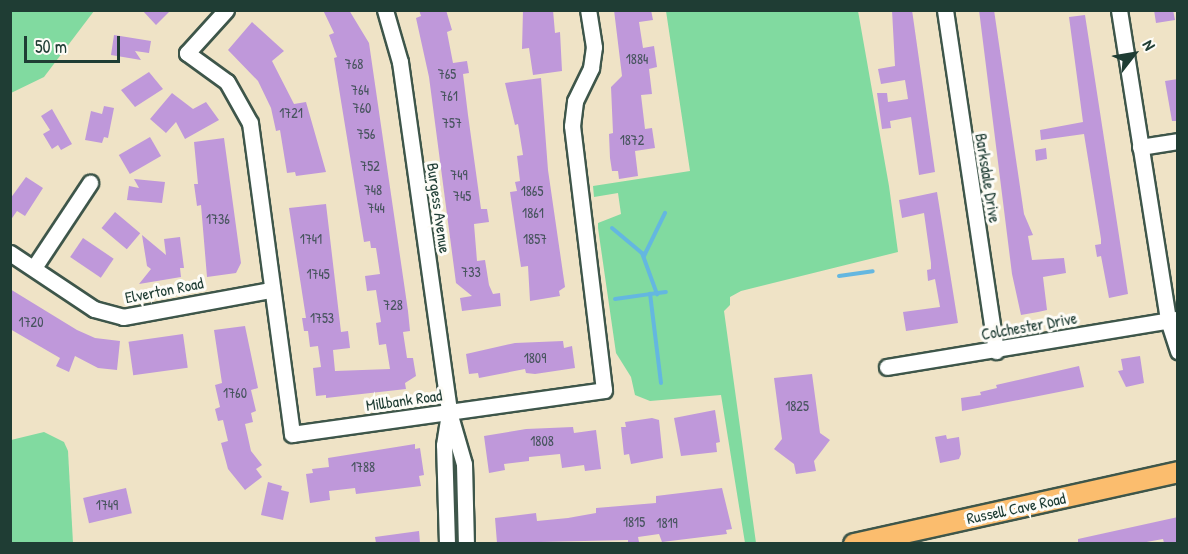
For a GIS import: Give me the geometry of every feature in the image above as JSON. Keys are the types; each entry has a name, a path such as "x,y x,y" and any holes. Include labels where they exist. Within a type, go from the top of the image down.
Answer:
{"main road":[{"name":"Russell Cave Road","path":"854,543 1178,472"}],"street":[{"name":"Millbank Road","path":"226,10 187,53 227,81 250,123 270,290 292,434 604,390 572,126 575,101 591,68 594,47 588,10"},
{"name":"Burgess Avenue","path":"385,10 400,62 449,412 464,464 466,543"},
{"name":"Barksdale Drive","path":"945,10 996,351"},
{"path":"1119,10 1140,147 1178,351"},
{"path":"1140,147 1178,141"},
{"path":"35,266 90,183"},
{"name":"Elverton Road","path":"10,253 35,266 94,309 123,318 270,290"},
{"name":"Colchester Drive","path":"887,367 996,351 1173,320"},
{"name":"Burgess Avenue","path":"447,543 444,445 449,412"}],"green space":[{"path":"10,11 94,11 44,77 11,93"},
{"path":"666,11 858,11 889,186 898,252 741,291 730,297 730,305 724,311 756,543 745,543 721,395 650,401 635,395 631,377 616,353 598,223 621,214 618,193 594,197 593,186 690,171"},
{"path":"44,432 64,442 68,451 73,543 11,543 11,440"}],"building":[{"path":"142,10 171,10 156,25"},
{"path":"323,10 349,10 369,43 408,311 410,331 403,332 407,358 413,358 416,376 405,383 406,389 326,398 326,395 316,396 313,368 321,367 318,346 310,347 308,331 304,331 302,318 306,318 289,208 326,204 341,332 348,331 350,348 333,350 335,371 390,369 386,344 379,345 376,323 381,322 376,290 367,291 365,276 380,274 376,248 371,248 370,241 364,242 334,58 337,57 329,35 334,33"},
{"path":"419,10 446,10 452,30 447,32 453,63 467,61 469,73 463,74 468,115 481,209 487,209 489,222 474,224 477,261 485,260 489,285 493,294 500,293 501,306 462,311 460,298 472,296 456,283 429,77 416,18 421,16"},
{"path":"523,10 553,10 555,33 560,32 562,71 533,75 529,48 522,49"},
{"path":"614,10 651,10 653,20 639,22 643,48 654,46 657,67 649,69 652,94 641,95 645,129 652,128 655,148 635,151 638,176 619,179 618,171 612,171 609,134 613,133 611,87 622,76"},
{"path":"892,10 912,10 935,172 919,175 911,117 890,121 891,128 882,129 877,93 887,93 888,102 908,99 905,80 881,84 878,69 895,66"},
{"path":"979,10 994,10 1024,214 1033,235 1028,236 1032,260 1064,258 1066,273 1043,277 1047,310 1021,315 1012,274"},
{"path":"1154,10 1173,10 1175,20 1156,23"},
{"path":"1085,15 1128,294 1109,298 1101,256 1097,257 1095,245 1101,244 1101,239 1084,134 1041,140 1040,130 1083,122 1069,17"},
{"path":"252,22 284,51 272,61 294,104 306,102 326,172 296,176 295,172 287,173 280,130 276,131 271,108 258,81 228,50"},
{"path":"114,35 151,41 149,53 135,51 141,60 111,55"},
{"path":"149,72 163,89 135,107 121,90"},
{"path":"541,78 548,170 565,287 559,291 560,296 530,301 528,266 521,267 510,192 517,191 515,182 520,181 517,156 523,155 518,124 515,125 505,83"},
{"path":"1178,79 1178,121 1172,121 1165,81"},
{"path":"172,93 193,109 206,102 219,120 185,139 176,122 166,133 150,119"},
{"path":"104,106 114,108 108,138 104,137 102,143 85,140 91,111 102,114"},
{"path":"52,109 72,144 61,150 58,145 52,149 43,134 50,130 41,116"},
{"path":"150,137 161,156 130,174 119,155"},
{"path":"224,138 241,263 236,273 207,277 201,205 197,206 194,184 198,184 194,142"},
{"path":"1046,148 1047,159 1036,161 1035,150"},
{"path":"26,177 43,188 25,216 17,211 10,221 10,199"},
{"path":"134,179 165,182 162,203 127,200 129,186 139,188"},
{"path":"937,192 958,323 906,331 903,312 940,307 935,279 928,281 927,270 931,269 931,263 924,213 902,218 899,200"},
{"path":"115,212 140,233 127,249 102,228"},
{"path":"142,235 166,255 164,239 180,237 184,268 180,268 181,277 139,284 151,269 147,266"},
{"path":"83,238 114,259 101,278 70,257"},
{"path":"10,289 77,330 95,338 120,341 117,370 98,368 75,356 69,372 56,366 60,358 10,329"},
{"path":"245,326 258,388 251,390 256,411 251,413 253,422 245,424 251,451 262,465 256,469 262,477 245,490 228,469 221,443 228,441 223,420 218,421 215,409 220,407 215,385 222,383 214,330"},
{"path":"183,334 188,368 133,375 129,342"},
{"path":"563,341 564,348 572,346 575,368 535,374 526,373 525,369 479,378 478,373 469,374 466,354 515,343"},
{"path":"1140,356 1144,383 1126,387 1118,371 1123,370 1121,359"},
{"path":"1079,366 1084,387 962,411 961,398 981,395 980,392 997,388 996,385"},
{"path":"812,374 820,433 830,440 814,461 816,471 796,474 794,464 774,449 782,439 774,378"},
{"path":"715,410 720,442 716,443 717,452 681,456 674,418"},
{"path":"652,418 659,420 663,458 631,464 629,454 624,455 621,427 626,427 625,422"},
{"path":"573,427 574,433 596,430 601,469 585,471 584,465 562,468 560,454 529,457 529,461 504,464 505,470 489,473 484,436 526,429"},
{"path":"946,435 947,439 959,437 961,454 959,459 940,463 935,437"},
{"path":"415,444 415,449 420,448 424,475 419,476 421,486 356,494 355,488 329,491 330,500 310,503 306,474 313,473 312,469 329,467 328,458"},
{"path":"268,482 282,486 281,490 289,492 283,520 261,515"},
{"path":"126,488 132,513 89,523 83,498"},
{"path":"722,488 732,529 726,530 727,534 662,542 659,534 638,537 639,542 628,543 628,540 497,543 495,518 536,513 537,521 568,518 596,513 596,508 656,503 656,496"},
{"path":"1178,517 1178,542 1164,543 1163,539 1141,543 1078,543 1078,539"},
{"path":"419,531 420,543 376,543 375,537"}],"waterway":[{"path":"644,256 665,213"},
{"path":"612,228 642,253 657,294"},
{"path":"839,276 873,271"},
{"path":"661,383 650,294 666,292"},
{"path":"615,299 650,294"}]}
